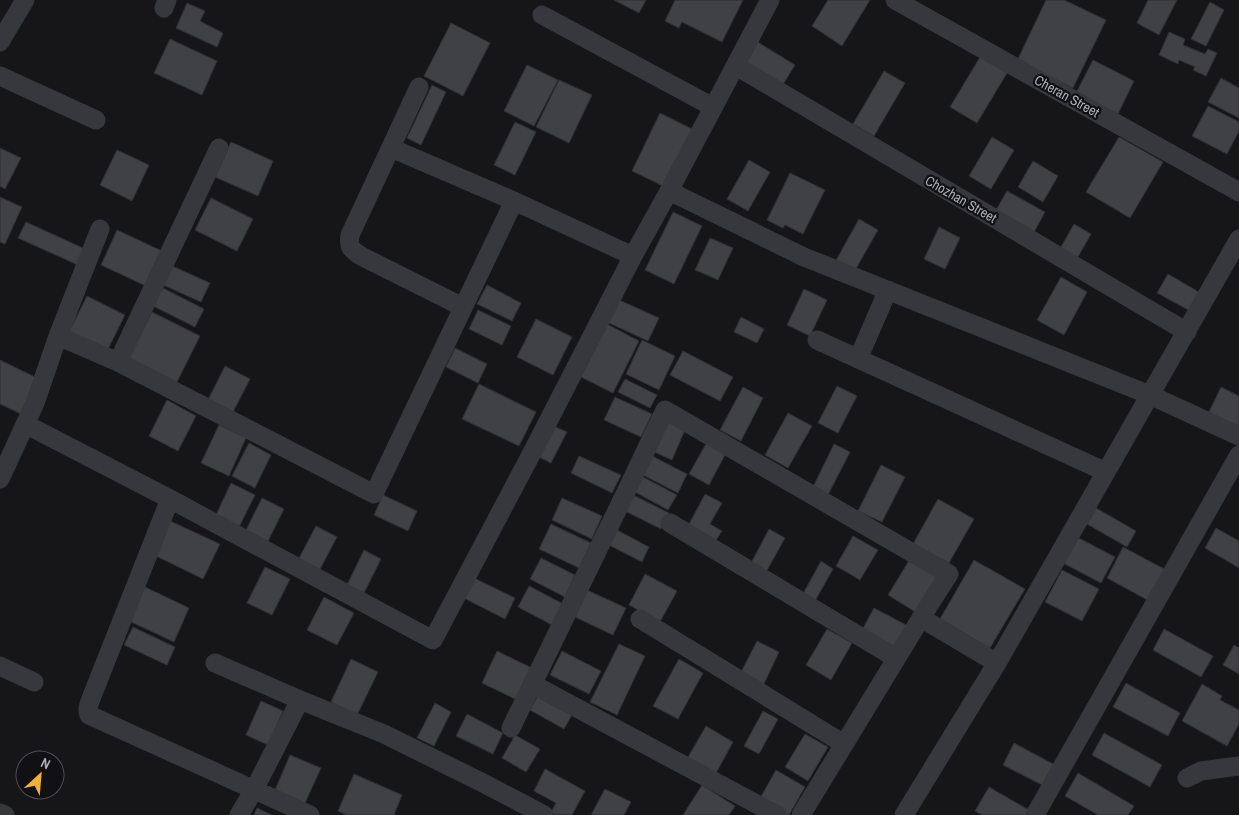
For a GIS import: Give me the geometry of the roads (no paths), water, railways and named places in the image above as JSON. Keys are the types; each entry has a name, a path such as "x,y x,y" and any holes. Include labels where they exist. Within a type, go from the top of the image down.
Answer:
{"street":[{"path":"0,42 25,0"},
{"path":"25,424 170,499 433,640 633,256 770,0"},
{"name":"Cheran Street","path":"895,0 1239,192"},
{"path":"542,15 713,107"},
{"name":"Chozhan Street","path":"736,66 1187,332"},
{"path":"0,76 96,120"},
{"path":"420,87 350,235 349,243 352,249 361,256 463,307"},
{"path":"118,362 219,148"},
{"path":"391,148 514,201 633,256"},
{"path":"669,191 804,257 1150,395 1239,436"},
{"path":"58,336 118,362 374,494 514,201"},
{"path":"0,479 35,403 58,336 100,229"},
{"path":"904,815 997,663 1239,239"},
{"path":"858,359 888,290"},
{"path":"817,340 1106,472"},
{"path":"511,728 665,410 949,574 801,815"},
{"path":"1035,815 1239,455"},
{"path":"170,499 88,706 89,715 310,815"},
{"path":"670,524 896,658"},
{"path":"921,618 997,663"},
{"path":"640,620 844,744"},
{"path":"215,663 384,734 544,815"},
{"path":"0,666 34,682"},
{"path":"532,684 777,815"},
{"path":"239,815 254,790 300,700"},
{"path":"1187,778 1201,771 1239,766"},
{"path":"0,813 5,815"}]}
